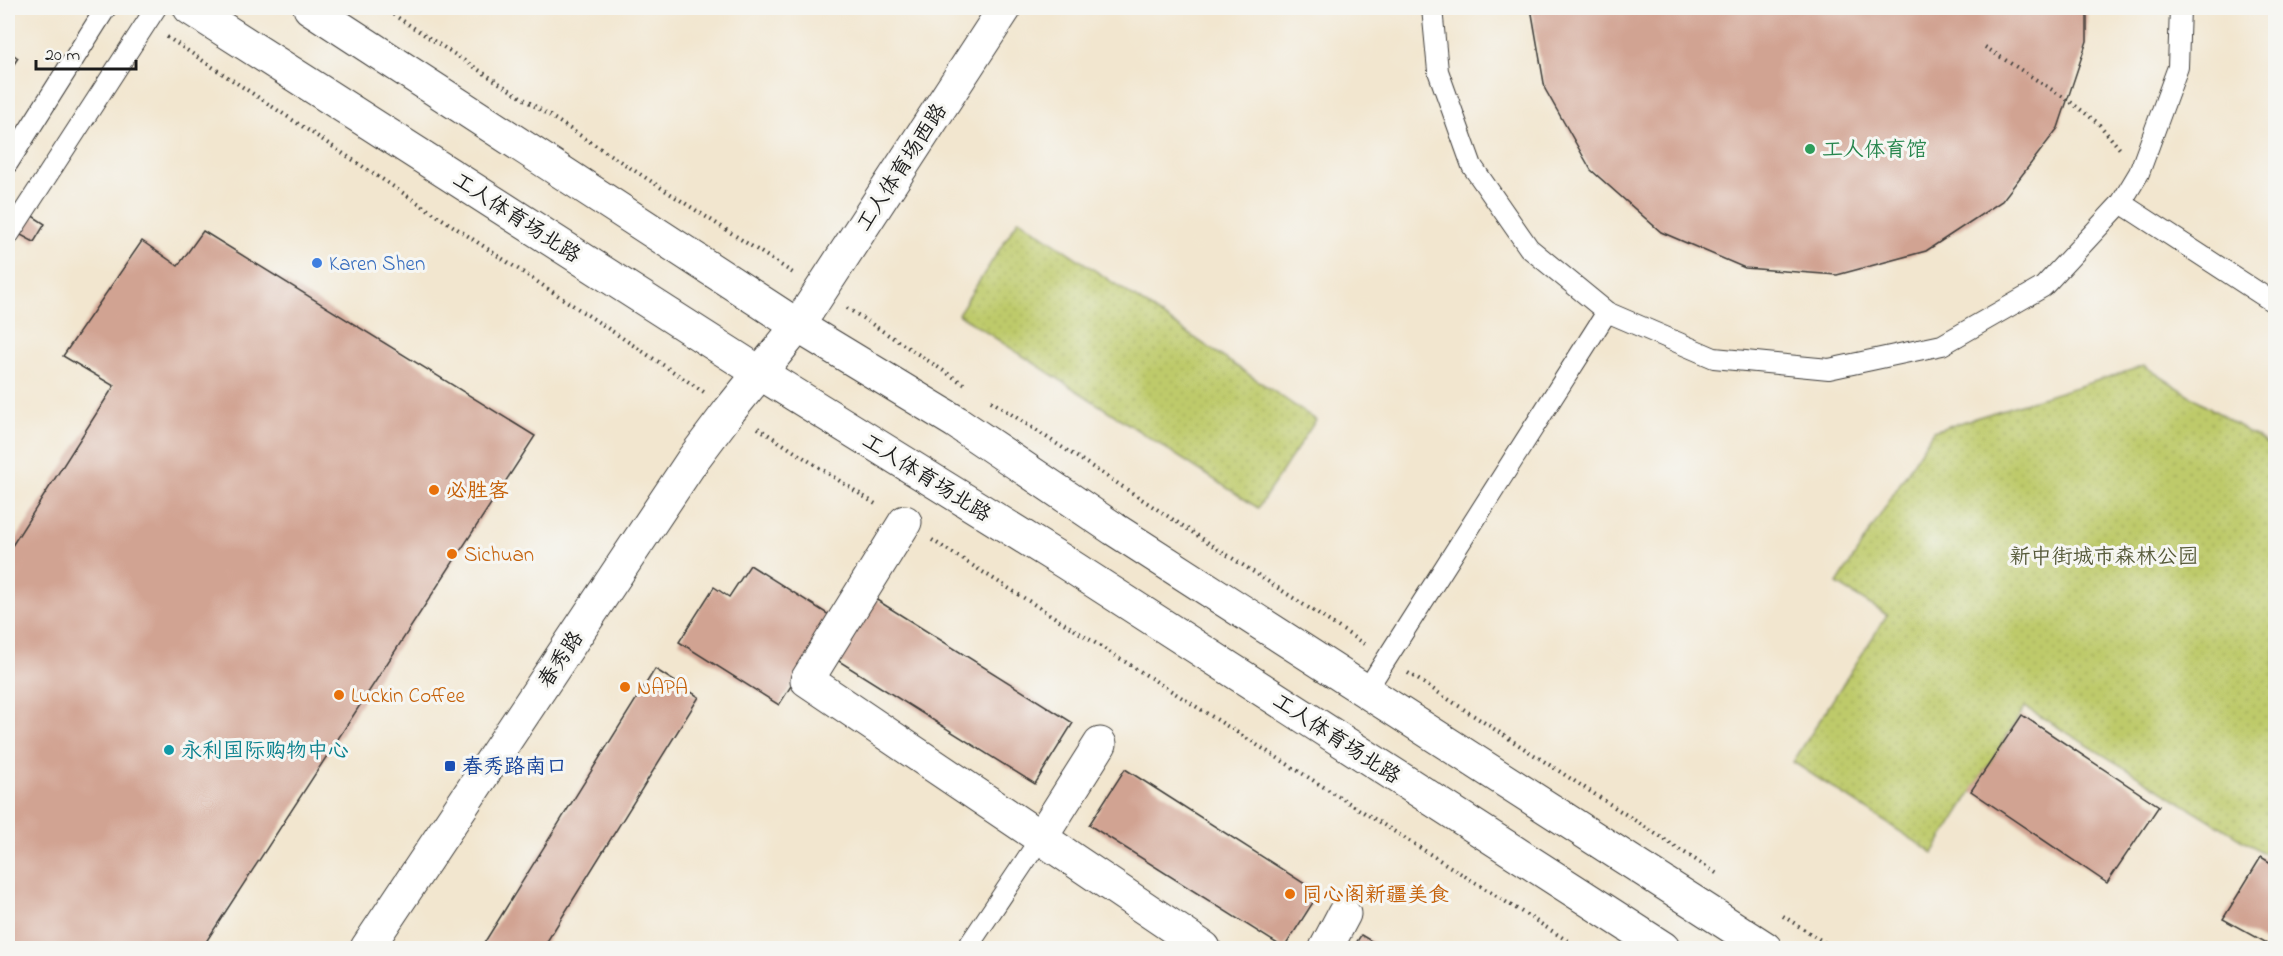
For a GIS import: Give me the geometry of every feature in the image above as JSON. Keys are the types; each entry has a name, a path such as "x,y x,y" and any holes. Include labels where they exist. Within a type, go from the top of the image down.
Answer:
{"main road":[{"name":"工人体育场北路","path":"190,8 760,373 1065,563 1663,948"},
{"path":"310,8 798,326 956,422 1114,529 1765,948"},
{"name":"工人体育场西路","path":"760,373 798,326 1005,8"},
{"name":"春秀路","path":"367,948 694,458 760,373"},
{"path":"905,522 807,680 1204,948"},
{"path":"1040,838 1100,744"},
{"path":"1326,948 1344,914"}],"lane":[{"path":"8,163 106,8"},
{"path":"1432,8 1438,71 1472,166 1529,248 1607,312 1714,358 1829,369 1942,345 2043,288 2121,203 2139,173 2178,67 2180,8"},
{"path":"8,236 151,16"},
{"path":"2121,203 2276,304"},
{"path":"1366,691 1607,312"},
{"path":"967,948 1040,838"}],"path":[{"path":"383,8 975,391"},
{"path":"151,16 730,410 1579,948"},
{"path":"1985,47 2068,100 2098,123 2139,173"},
{"path":"985,397 1722,877"},
{"path":"1782,916 1833,948"}],"green space":[{"path":"1019,219 1316,420 1258,508 958,314"},
{"name":"新中街城市森林公园","path":"2144,366 2275,449 2275,860 2025,707 1933,853 1793,762 1887,615 1837,584 1933,431"}],"building":[{"name":"工人体育馆","path":"1531,8 2087,8 2087,41 2058,128 2002,201 1926,251 1837,275 1745,268 1661,232 1591,170 1545,89"},
{"path":"8,51 18,58 8,73"},
{"path":"31,215 45,224 34,242 19,234"},
{"name":"永利国际购物中心","path":"203,231 535,436 202,948 8,948 8,552 114,386 63,356 142,241 178,266"},
{"path":"750,565 834,618 779,705 679,642 714,587 729,597"},
{"path":"872,597 1073,723 1035,784 834,658"},
{"path":"655,669 699,697 543,948 481,948"},
{"path":"2022,715 2159,806 2107,883 1971,791"},
{"path":"1125,769 1319,893 1284,948 1089,825"},
{"path":"2261,857 2276,866 2276,948 2223,919"},
{"path":"1361,935 1383,948 1353,948"}],"place":[{"name":"工人体育馆","path":"1810,149"},
{"name":"Karen Shen","path":"317,263"},
{"name":"必胜客","path":"434,490"},
{"name":"Sichuan","path":"452,554"},
{"name":"NAPA","path":"625,687"},
{"name":"Luckin Coffee","path":"339,695"},
{"name":"永利国际购物中心","path":"169,750"},
{"name":"春秀路南口","path":"450,766"},
{"name":"同心阁新疆美食","path":"1290,894"}]}
